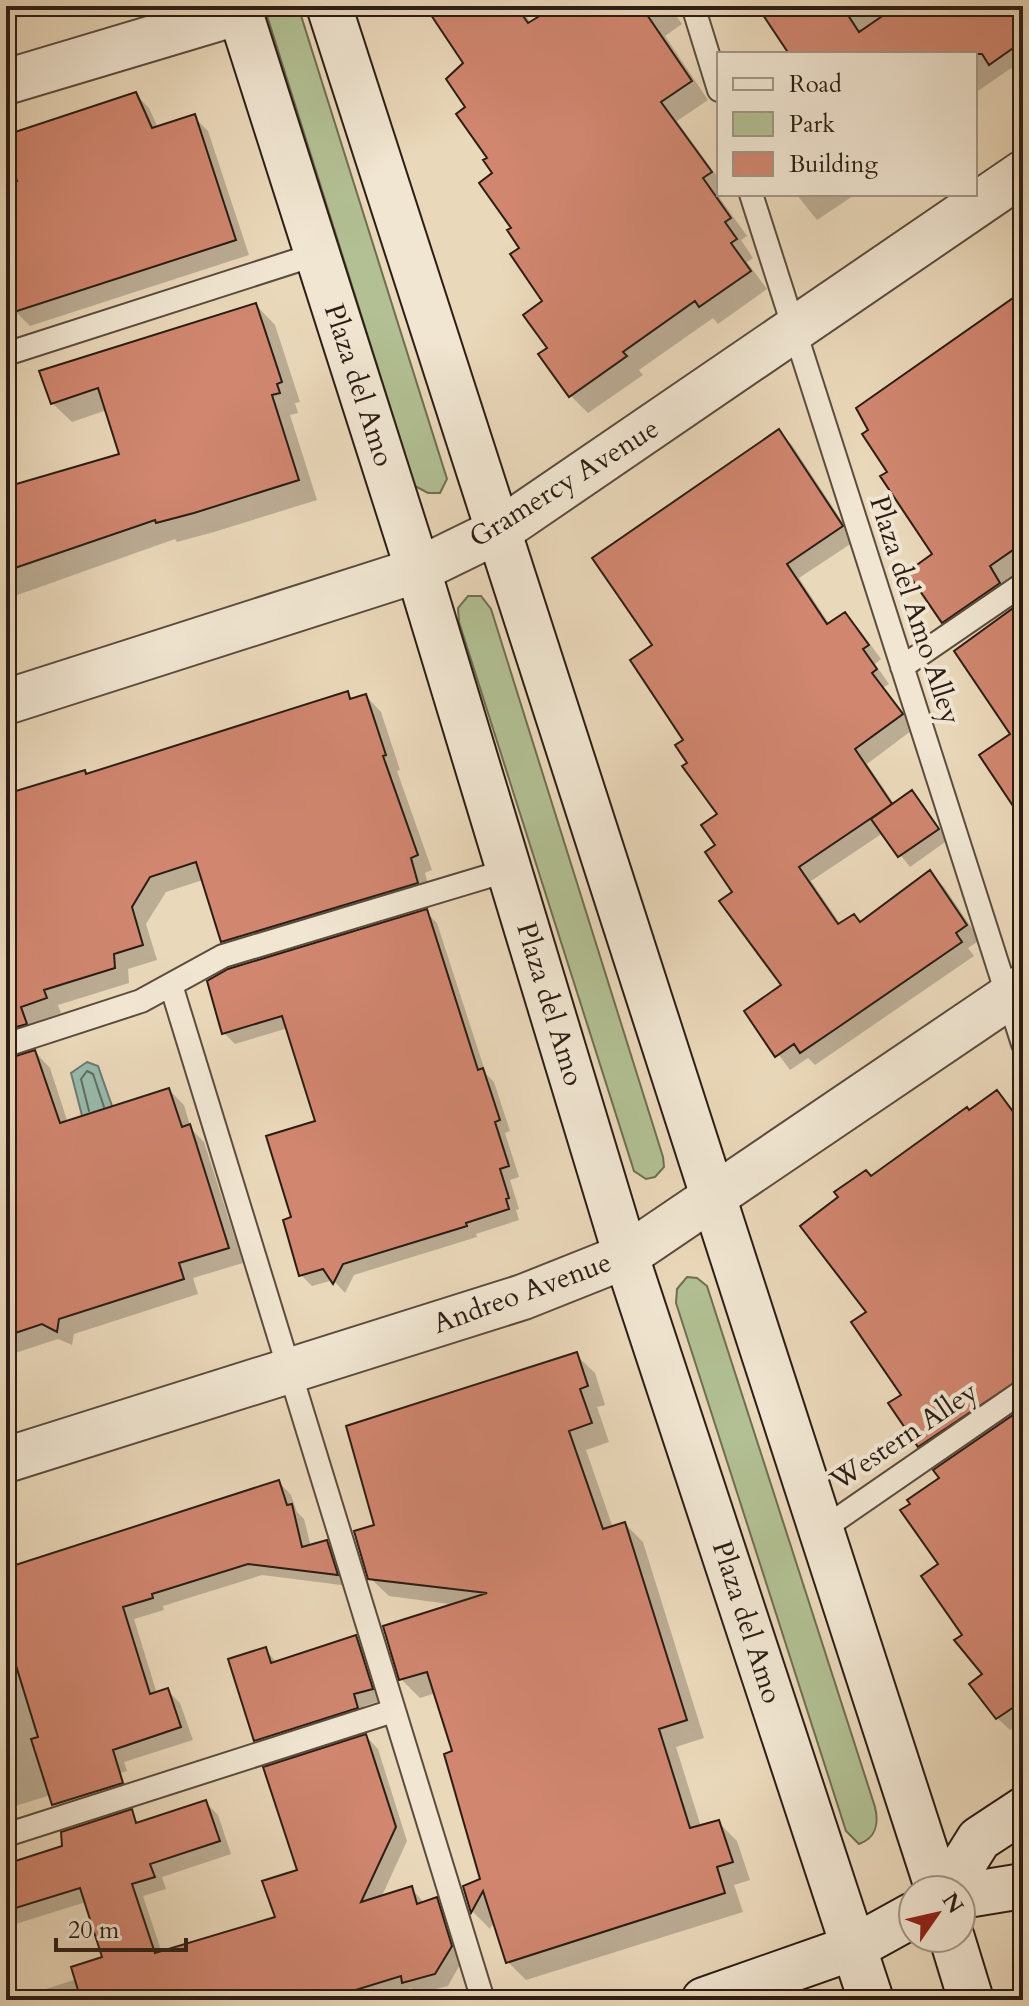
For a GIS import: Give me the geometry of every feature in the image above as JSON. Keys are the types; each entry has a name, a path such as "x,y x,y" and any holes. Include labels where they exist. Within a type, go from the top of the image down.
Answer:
{"main road":[{"path":"329,6 502,529 820,1531 933,1874"},
{"path":"6,82 239,9"},
{"name":"Plaza del Amo","path":"239,9 418,570 626,1256 871,2000"},
{"name":"Gramercy Avenue","path":"6,702 418,570 502,529 1023,173"},
{"name":"Andreo Avenue","path":"6,1460 523,1297 626,1256 1016,992"},
{"path":"957,1874 979,1839 1023,1810"},
{"path":"977,1893 1023,1886"},
{"path":"704,2000 855,1947 897,1924"},
{"path":"957,1954 971,2000"}],"lane":[{"path":"693,6 717,84"},
{"name":"Plaza del Amo Alley","path":"752,196 902,667 1016,992 1023,1044"},
{"path":"6,354 317,254"},
{"path":"902,667 1023,584"},
{"path":"6,1045 141,1001 223,956 509,870"},
{"path":"171,985 292,1370 483,2000"},
{"name":"Western Alley","path":"820,1531 1023,1391"},
{"path":"6,1835 393,1711"}],"green space":[{"path":"264,6 298,6 447,479 440,493 428,493 415,486"},
{"path":"468,596 481,596 491,609 663,1157 664,1167 655,1177 646,1179 634,1171 459,622 458,608"},
{"path":"687,1277 697,1278 707,1286 875,1807 877,1819 873,1834 859,1844 846,1831 676,1303 677,1289"}],"water":[{"path":"87,1062 98,1066 119,1126 86,1131 71,1073"}],"building":[{"path":"425,6 516,6 528,23 556,6 641,6 692,81 661,102 712,172 703,178 731,218 725,222 737,239 731,243 751,271 699,307 695,301 623,352 627,356 569,397 538,354 547,348 523,315 542,301 510,254 519,248 507,230 511,228 479,183 492,173 483,160 487,158 456,114 465,107 446,79 463,63"},
{"path":"757,6 842,6 859,32 897,6 1023,6 1023,37 1014,43 1016,46 989,65 977,52 788,52"},
{"path":"136,92 152,128 195,114 236,240 14,312 6,289 6,184 17,181 6,148 6,135"},
{"path":"1023,291 1023,543 990,566 1000,583 942,623 907,572 932,554 880,476 887,472 862,434 868,430 856,408"},
{"path":"256,303 282,382 277,384 280,393 272,395 299,480 194,513 156,523 155,520 6,571 6,487 119,454 98,388 51,404 39,371"},
{"path":"779,429 843,526 787,564 827,624 845,612 869,645 863,649 877,669 872,673 903,714 855,749 892,804 799,867 838,924 854,914 860,922 930,870 967,925 956,933 962,942 840,1026 800,1053 794,1044 775,1057 744,1011 781,985 719,901 732,892 705,852 715,845 701,825 717,814 682,766 687,763 675,745 683,740 630,660 652,645 592,558"},
{"path":"1016,606 1023,616 1023,821 979,755 1010,734 954,651"},
{"path":"348,691 350,699 366,694 386,755 383,756 418,855 411,858 418,883 221,942 196,862 150,877 132,907 143,945 114,954 115,968 44,990 47,998 21,1007 27,1024 6,1030 6,794 85,770 86,774"},
{"path":"912,790 939,829 898,857 871,819"},
{"path":"427,909 478,1070 483,1068 500,1120 495,1122 509,1166 500,1169 509,1198 506,1199 509,1209 466,1223 467,1226 343,1264 333,1284 323,1269 299,1276 283,1220 291,1217 266,1136 315,1121 282,1016 222,1034 207,981 228,969"},
{"path":"35,1050 60,1123 169,1088 182,1127 190,1124 229,1248 179,1263 184,1279 59,1319 57,1332 42,1324 6,1336 6,1059"},
{"path":"997,1090 1023,1125 1023,1377 918,1447 888,1403 901,1395 851,1322 866,1312 800,1226 838,1197 834,1192 866,1170 871,1176 967,1107 969,1110"},
{"path":"577,1352 588,1386 580,1389 592,1423 569,1431 603,1529 625,1522 687,1720 659,1729 690,1828 719,1820 733,1862 717,1867 725,1893 506,1963 483,1891 471,1913 463,1886 480,1879 444,1754 452,1751 427,1672 399,1680 383,1626 487,1593 368,1579 354,1531 374,1525 346,1426"},
{"path":"1023,1408 1023,1701 996,1719 969,1684 982,1674 954,1640 962,1635 921,1576 938,1564 900,1510 910,1504 907,1500 939,1478 933,1470"},
{"path":"279,1480 287,1505 292,1504 302,1547 327,1540 338,1575 248,1564 152,1594 153,1598 123,1607 150,1694 168,1688 181,1727 113,1750 123,1783 52,1805 31,1739 38,1737 6,1633 6,1568"},
{"path":"356,1635 373,1689 354,1694 358,1708 254,1741 228,1659 266,1647 271,1663"},
{"path":"366,1734 396,1827 361,1902 412,1886 417,1904 437,1897 452,1946 435,1974 402,1983 401,1976 323,2000 81,2000 71,1967 102,1957 80,1888 6,1911 6,1864 62,1846 61,1832 132,1809 136,1823 206,1800 220,1841 150,1864 155,1877 132,1884 155,1953 275,1917 262,1881 297,1870 263,1767"}]}
